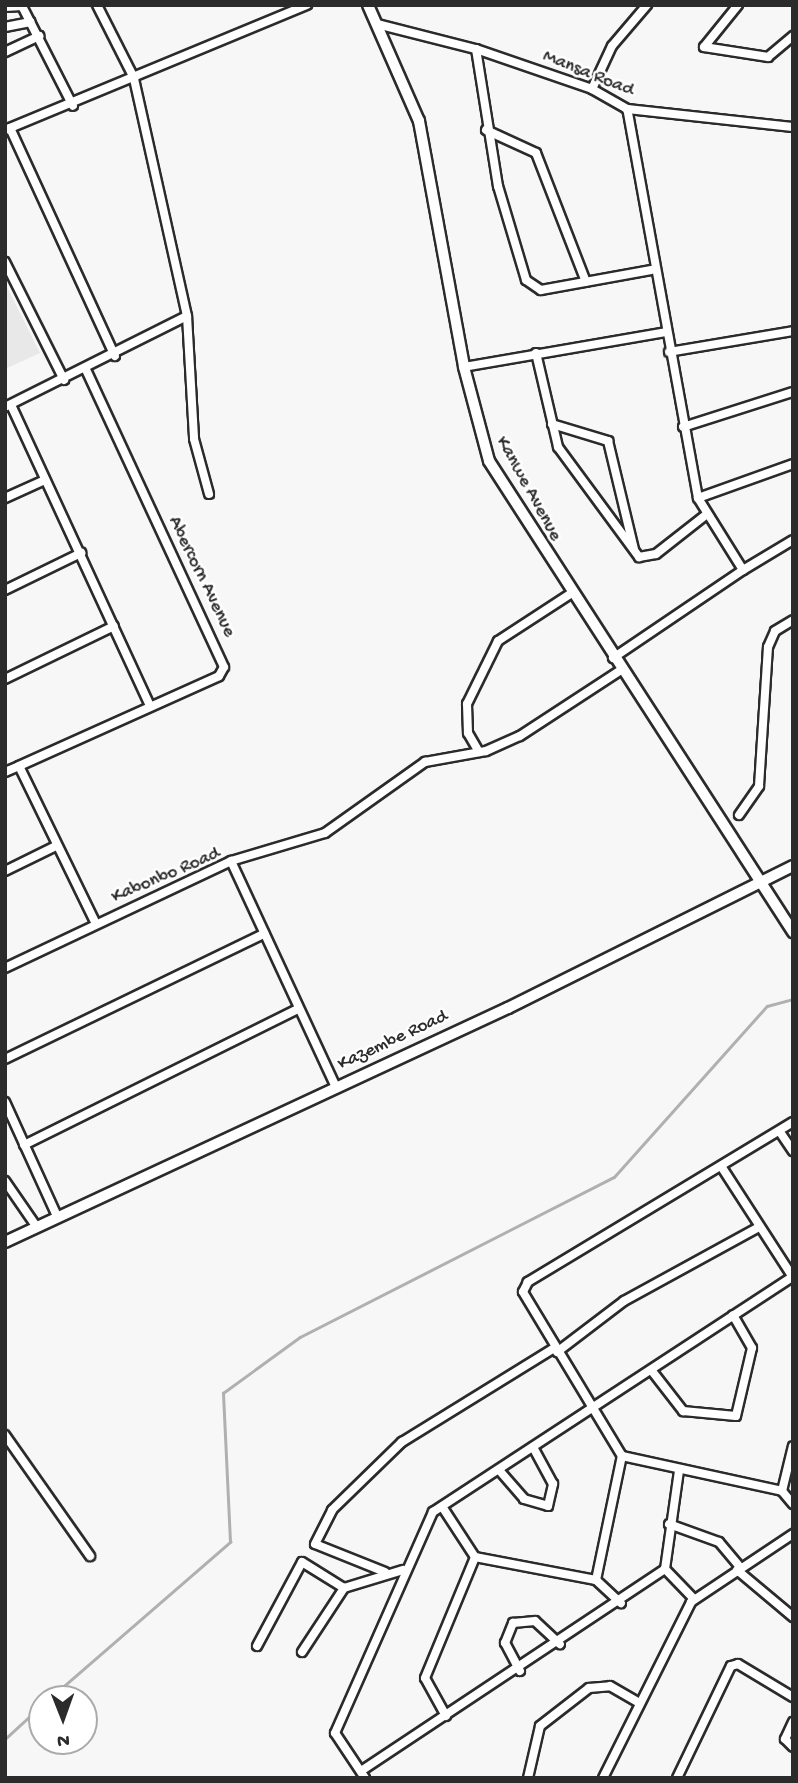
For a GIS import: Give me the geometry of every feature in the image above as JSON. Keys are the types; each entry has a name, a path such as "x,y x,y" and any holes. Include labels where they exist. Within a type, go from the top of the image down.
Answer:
{"main road":[{"name":"Kanwe Avenue","path":"368,5 419,121 464,367 489,461 570,594 793,932"},
{"name":"Kazembe Road","path":"5,1242 763,885 793,866"}],"street":[{"path":"5,7 22,5 74,106"},
{"path":"97,5 134,78 187,316 194,439 209,494"},
{"path":"115,356 8,129 74,106 307,5"},
{"path":"592,89 612,46 647,5"},
{"path":"738,5 704,47 768,57 793,36"},
{"path":"5,27 31,22"},
{"name":"Mansa Road","path":"377,23 476,49 592,89 627,109 793,127"},
{"path":"5,52 38,36"},
{"path":"476,49 486,130 526,280 541,290 651,270"},
{"path":"627,109 651,270 666,331 698,498 743,570"},
{"path":"486,130 523,142 536,153 586,282"},
{"path":"5,262 64,380"},
{"path":"150,706 81,554 8,406 115,356 187,316"},
{"path":"464,367 666,331"},
{"path":"669,352 793,331"},
{"path":"536,354 551,424 562,454 635,552 656,554 707,514"},
{"name":"Abercorn Avenue","path":"5,772 219,676 223,661 86,370"},
{"path":"683,427 793,392"},
{"path":"551,424 608,441 635,552"},
{"path":"698,498 793,464"},
{"path":"5,499 45,480"},
{"path":"612,658 743,570 793,540"},
{"path":"5,590 81,554"},
{"path":"479,752 468,733 467,705 498,641 570,594"},
{"path":"738,815 759,786 768,647 775,631 793,620"},
{"path":"5,679 114,626"},
{"path":"231,861 325,833 425,762 479,752 527,733 621,670"},
{"path":"19,766 96,924"},
{"path":"5,871 56,846"},
{"name":"Kabonbo Road","path":"5,968 231,861 336,1087"},
{"path":"5,1059 264,934"},
{"path":"24,1145 298,1009"},
{"path":"5,1102 57,1216"},
{"path":"793,1122 524,1285 530,1310 622,1456 679,1471 782,1491 793,1504"},
{"path":"780,1132 793,1152"},
{"path":"679,1471 669,1524 665,1569 621,1603 520,1671 446,1716 363,1774 335,1733 426,1521 792,1275 721,1166"},
{"path":"5,1181 36,1226"},
{"path":"385,1572 320,1549 315,1534 402,1442 555,1350 624,1301 759,1227"},
{"path":"652,1371 683,1411 736,1416 752,1348 733,1315"},
{"path":"5,1435 90,1556"},
{"path":"782,1491 793,1446"},
{"path":"499,1470 524,1499 548,1506 553,1484 533,1447"},
{"path":"596,1580 622,1456"},
{"path":"443,1508 475,1557 596,1580 621,1603"},
{"path":"669,1524 719,1542 739,1569 793,1617"},
{"path":"603,1778 694,1599 793,1534"},
{"path":"446,1716 425,1678 475,1557"},
{"path":"257,1646 300,1564 344,1588"},
{"path":"665,1569 694,1599"},
{"path":"302,1652 344,1588 385,1572 403,1570"},
{"path":"520,1671 505,1643 513,1623 541,1623 560,1644"},
{"path":"677,1778 731,1667 738,1664 793,1697"},
{"path":"528,1778 540,1726 589,1688 610,1686 639,1703"},
{"path":"793,1723 785,1739 793,1747"}],"shaded area":[{"path":"5,283 40,353 5,369"}],"waterway":[{"path":"65,1685 230,1542 223,1393 300,1337 614,1177 767,1006 793,999"},
{"path":"5,1739 28,1718"}]}
